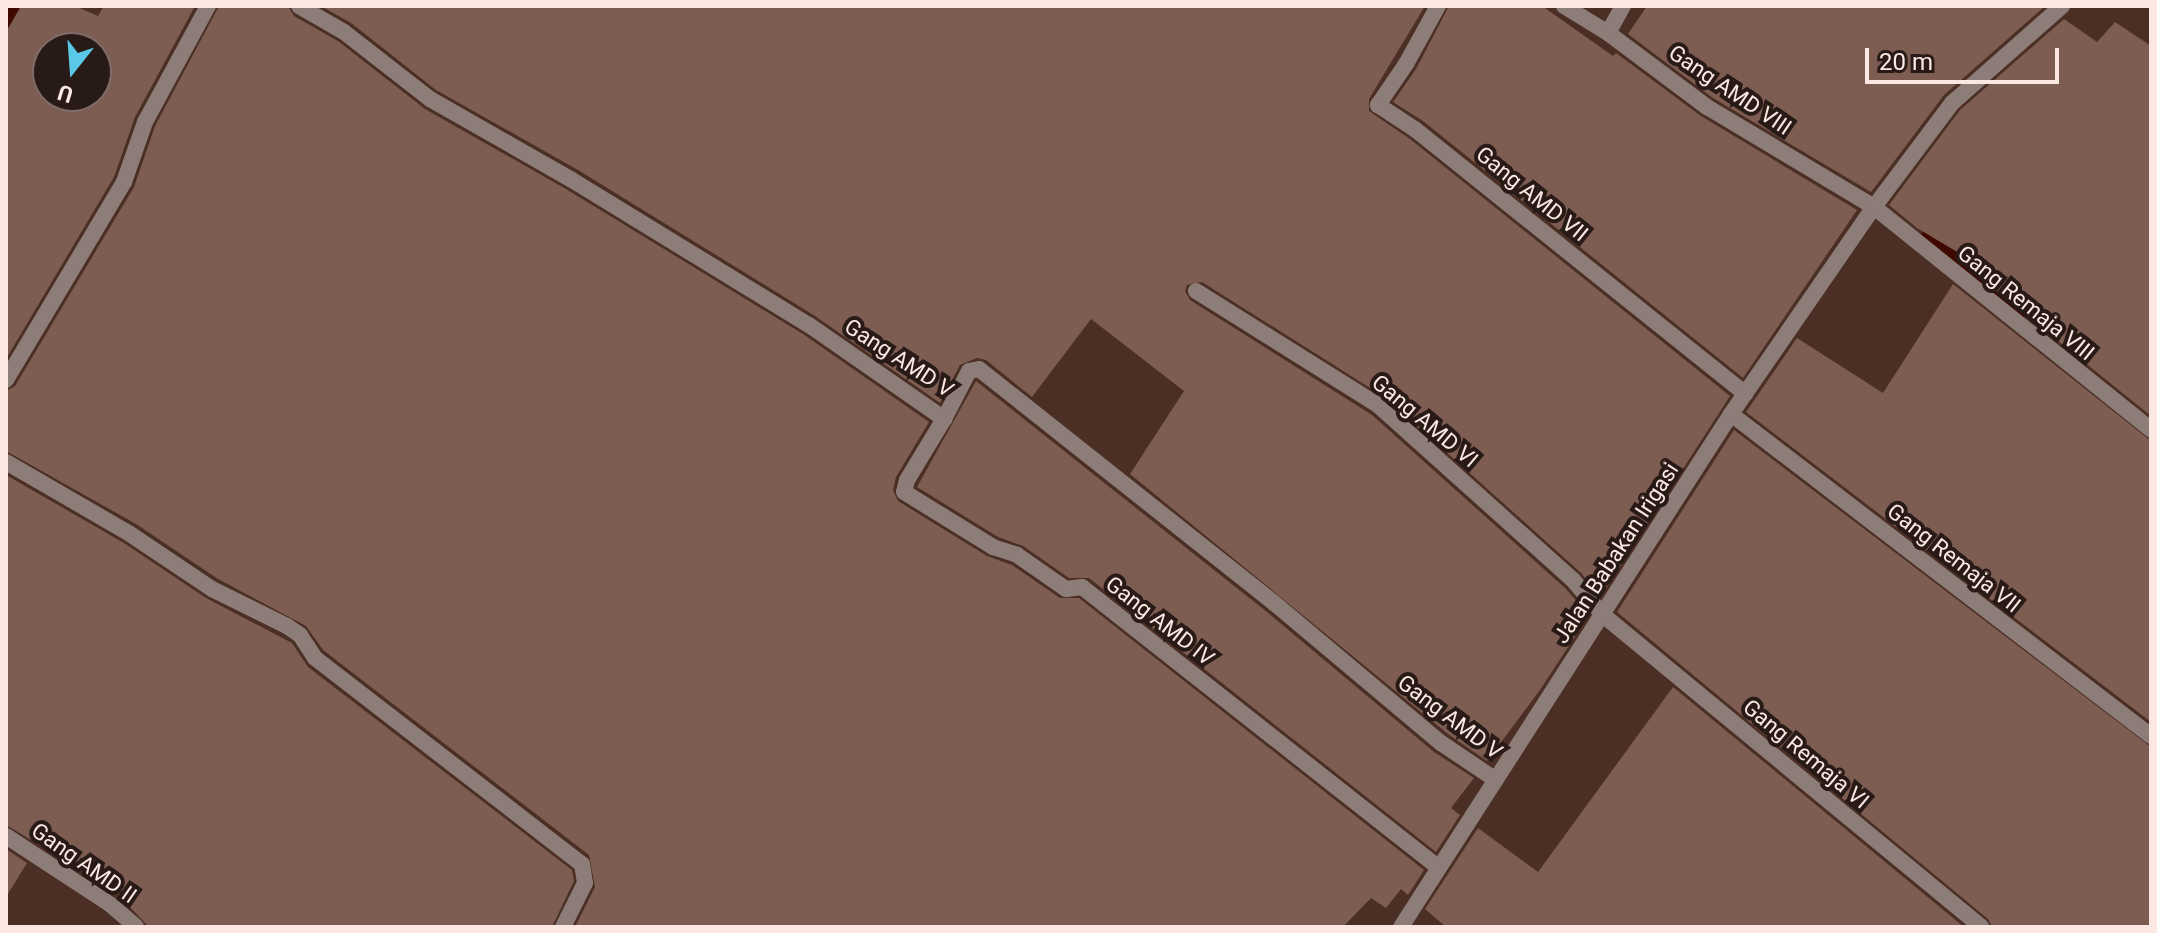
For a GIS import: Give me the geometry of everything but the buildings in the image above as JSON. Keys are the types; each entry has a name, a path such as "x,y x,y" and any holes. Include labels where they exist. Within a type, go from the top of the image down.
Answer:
{"street":[{"path":"6,380 124,182 145,122 208,6"},
{"name":"Gang AMD V","path":"299,6 344,32 430,99 572,180 809,325 944,419 969,371 979,369 1274,603 1441,743 1496,780"},
{"name":"Gang AMD VII","path":"1438,6 1406,64 1378,105 1429,140 1745,394"},
{"name":"Gang AMD VIII","path":"1564,6 1608,33 1707,107 1874,207"},
{"path":"1608,33 1623,6"},
{"name":"Jalan Babakan Irigasi","path":"1401,927 1731,414 1874,207 1952,103 2062,6"},
{"name":"Gang Remaja VIII","path":"1874,207 2151,430"},
{"name":"Gang AMD VI","path":"1196,291 1379,406 1573,580 1603,615"},
{"name":"Gang Remaja VII","path":"1731,414 2151,736"},
{"name":"Gang AMD IV","path":"944,419 907,480 904,492 993,547 1017,555 1066,589 1082,587 1439,868"},
{"path":"6,462 130,534 212,589 300,635 315,658 582,864 585,883 563,927"},
{"name":"Gang Remaja VI","path":"1603,615 1981,927"},
{"name":"Gang AMD II","path":"6,836 111,905 136,927"}],"waterway":[{"path":"6,13 10,6"},
{"path":"1930,239 2019,308"}]}
